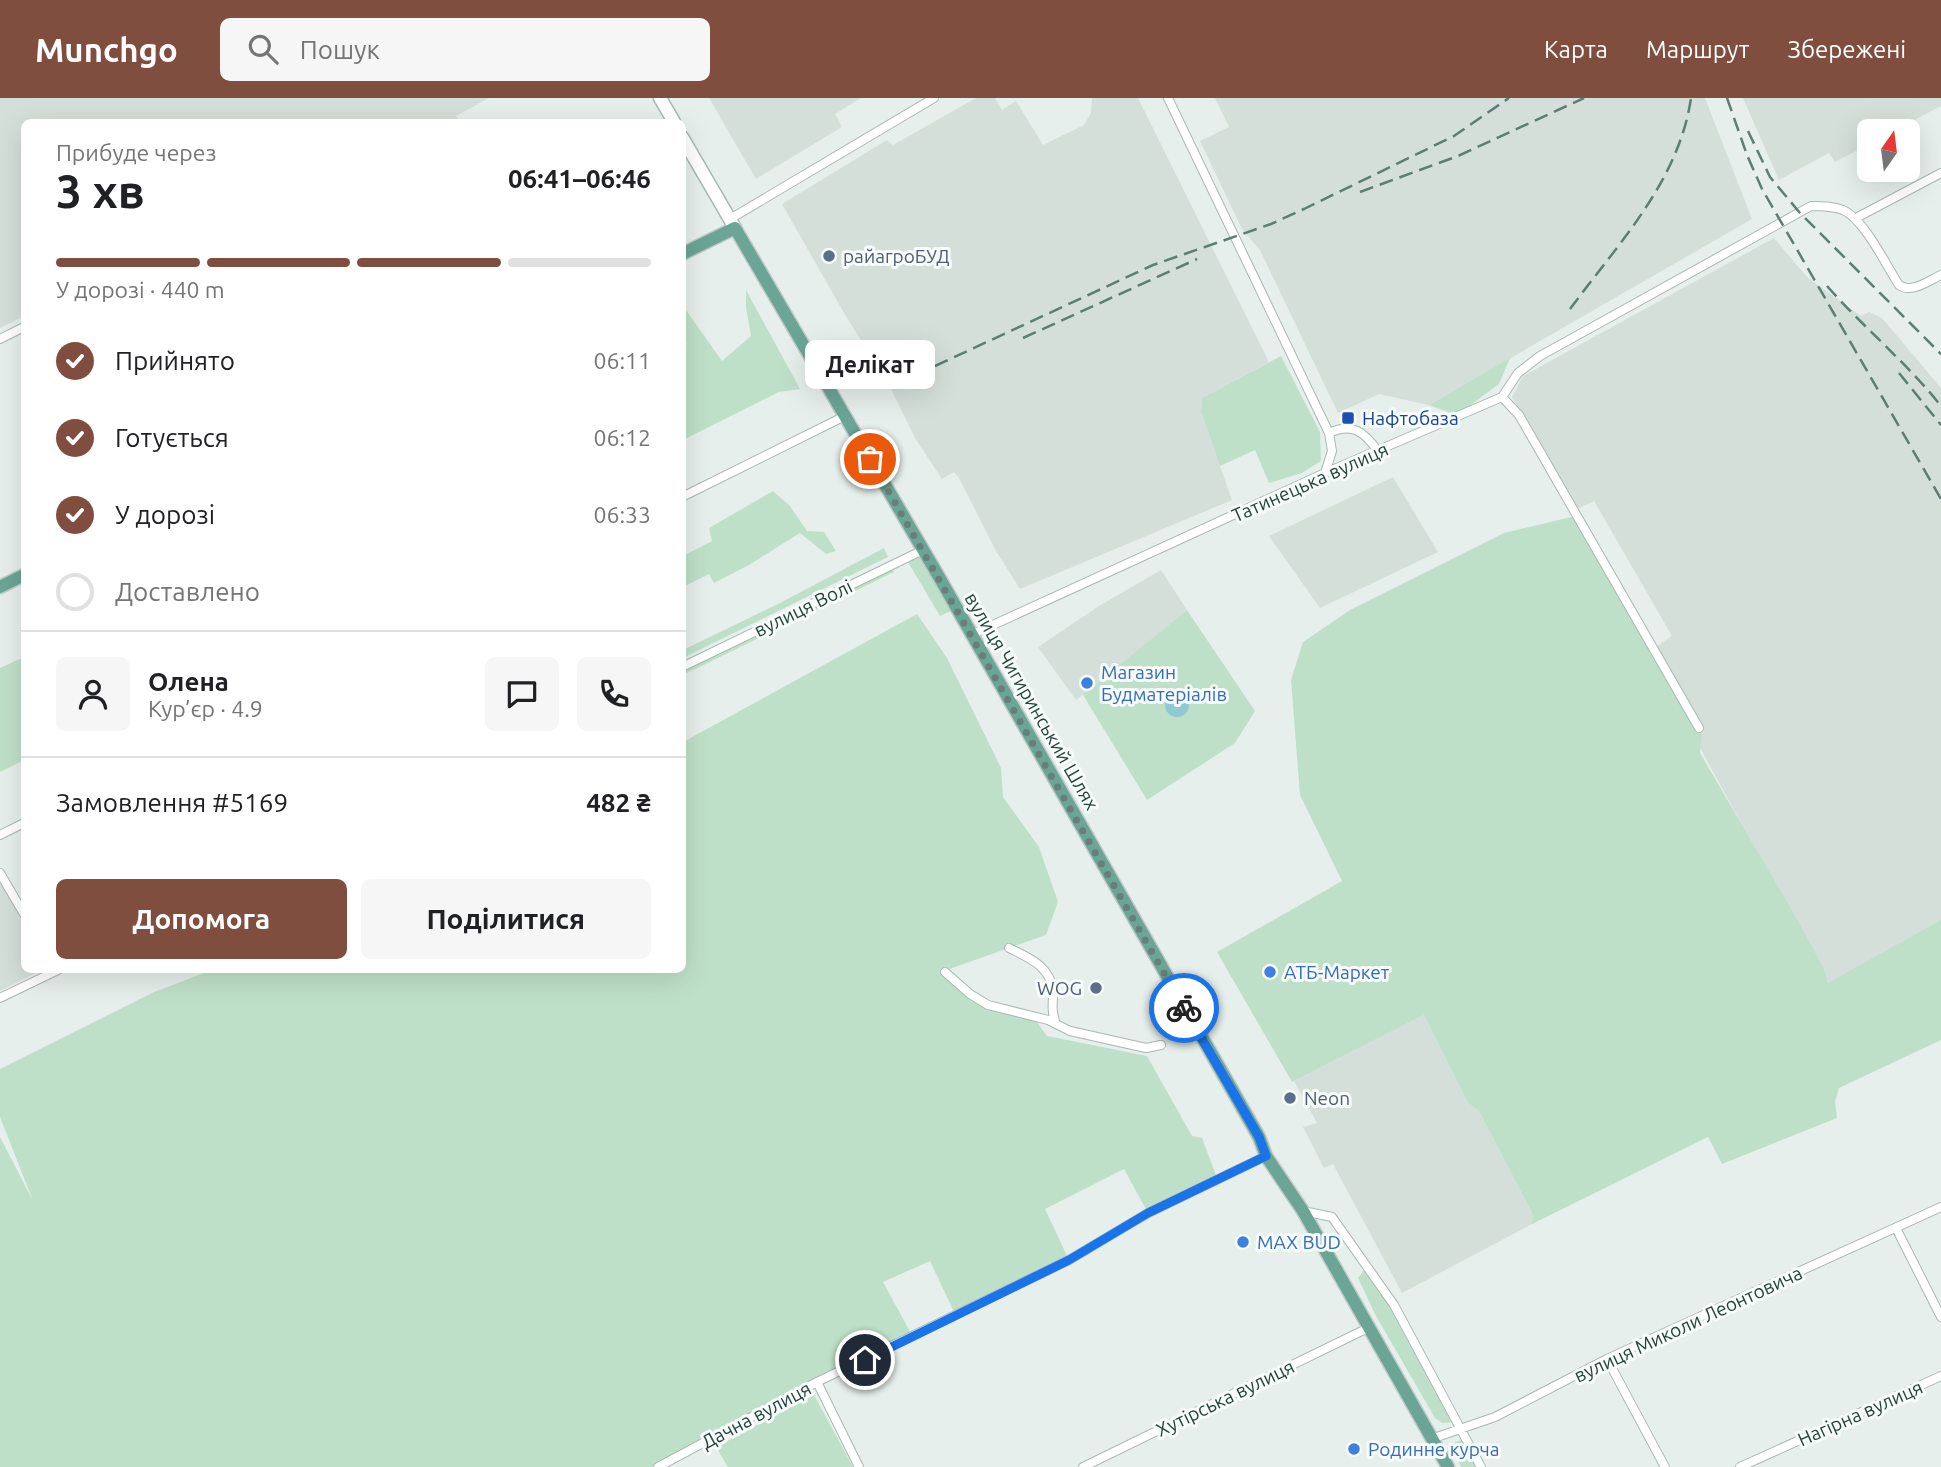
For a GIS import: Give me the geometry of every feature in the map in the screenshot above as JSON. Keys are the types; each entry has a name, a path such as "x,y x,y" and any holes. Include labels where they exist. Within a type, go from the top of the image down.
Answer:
{"main road":[{"path":"660,98 672,119"},
{"name":"вулиця Чигиринський Шлях","path":"686,145 923,550 1259,1137 1266,1156 1303,1211 1368,1328 1434,1438 1448,1467"},
{"path":"686,252 733,224"},
{"path":"0,587 21,576"}],"street":[{"path":"733,224 934,98"},
{"path":"1168,98 1329,433 1332,451 1325,473"},
{"path":"1941,173 1856,218 1904,289 1911,289 1941,275"},
{"name":"Татинецька вулиця","path":"971,635 1325,473 1502,397 1518,373 1540,356 1811,206 1844,210 1856,218"},
{"path":"0,339 21,328"},
{"path":"1502,397 1519,415 1699,728"},
{"path":"686,494 845,416"},
{"path":"1329,433 1337,429 1359,431 1369,438 1378,451"},
{"name":"вулиця Волі","path":"686,665 923,550"},
{"path":"0,835 21,824"},
{"path":"0,873 21,909"},
{"path":"1009,948 1033,960 1048,972 1052,982 1051,1009 1056,1024"},
{"path":"945,972 970,994 988,1004 1048,1020 1070,1031 1146,1048 1161,1045"},
{"path":"0,998 52,973"},
{"name":"Дачна вулиця","path":"657,1467 817,1382 1069,1260 1148,1213 1266,1156"},
{"name":"вулиця Миколи Леонтовича","path":"1434,1438 1495,1417 1608,1359 1941,1207"},
{"path":"1303,1211 1332,1217 1394,1306 1481,1467"},
{"path":"1896,1228 1941,1317"},
{"name":"Хутірська вулиця","path":"1083,1467 1368,1328"},
{"path":"1608,1359 1665,1467"},
{"name":"Нагірна вулиця","path":"1740,1467 1941,1376"},
{"path":"817,1382 859,1467"}],"shaded area":[{"path":"0,98 489,98 456,116 458,119 21,119 21,318 0,328"},
{"path":"709,98 861,98 835,114 842,127 756,179"},
{"path":"976,98 995,98 1002,110 1016,101 1043,145 1084,125 1091,113 1092,98 1138,98 1269,362 1202,398 1201,412 1232,500 1020,589 996,551 959,478 954,472 942,479 915,438 890,387 782,204 887,140 893,145"},
{"path":"1215,98 1705,98 1752,219 1429,405 1379,394 1338,413 1260,250 1242,229 1200,141 1229,127"},
{"path":"1743,98 1941,98 1941,106 1916,119 1857,119 1857,150 1835,162 1829,153 1779,180"},
{"path":"1774,238 1807,277 1861,316 1869,312 1882,318 1941,388 1941,921 1829,984 1698,744 1654,648 1672,636 1594,501 1577,509 1512,397 1523,376"},
{"path":"1393,477 1438,552 1320,608 1269,536"},
{"path":"1161,570 1187,610 1119,668 1076,700 1038,647 1099,606"},
{"path":"0,879 21,914 21,973 36,973 0,991"},
{"path":"1424,1015 1468,1103 1479,1111 1534,1217 1530,1225 1402,1293 1333,1164 1324,1168 1303,1127 1317,1123 1294,1081"}],"green space":[{"path":"746,290 800,389 779,392 686,438 686,310 722,361 751,336"},
{"path":"1281,356 1320,432 1321,461 1302,473 1269,483 1255,450 1220,466 1201,412 1202,398"},
{"path":"1510,358 1499,384 1465,409 1451,413 1429,405"},
{"path":"773,491 790,506 807,531 824,532 836,551 826,554 800,533 714,583 709,574 686,586 686,554 712,541 709,528"},
{"path":"1576,516 1699,728 1702,735 1700,753 1797,919 1824,969 1828,983 1941,920 1941,1040 1839,1088 1835,1102 1837,1118 1722,1164 1708,1137 1530,1225 1534,1217 1479,1111 1468,1103 1424,1015 1292,1082 1217,952 1342,881 1300,795 1291,680 1303,642 1350,610 1504,533"},
{"path":"884,548 888,557 686,657 686,649"},
{"path":"922,555 953,610 940,616 908,562"},
{"path":"892,567 894,572 686,674 686,668"},
{"path":"1187,610 1255,711 1235,743 1147,800 1083,695"},
{"path":"917,614 947,658 1001,768 1003,797 1039,847 1058,902 1046,935 941,972 971,1001 1018,1018 1036,1021 1047,1036 1147,1056 1192,1136 1202,1138 1217,1178 1148,1213 1124,1169 1045,1209 1069,1260 956,1316 930,1261 883,1282 913,1337 658,1467 0,1467 0,1137 33,1201 0,1117 0,1069 154,992 204,973 686,973 686,740"},
{"path":"21,658 21,762 0,772 0,668"},
{"path":"1365,1269 1388,1296 1455,1422 1442,1423 1435,1418 1376,1316 1358,1278"},
{"path":"814,1395 853,1467 728,1467 716,1447"},
{"path":"1466,1439 1482,1467 1461,1467 1453,1450 1455,1442"}],"water":[{"path":"1177,693 1188,700 1189,705 1182,716 1177,717 1166,710 1165,705 1172,694"}],"railway":[{"path":"935,366 1153,265 1271,224 1304,209 1454,136 1509,98"},
{"path":"1360,192 1458,156 1584,98"},
{"path":"1570,309 1626,236 1660,184 1674,157 1691,98"},
{"path":"1727,98 1762,189 1941,499"},
{"path":"1748,131 1770,177 1800,213 1941,354"},
{"path":"1023,338 1197,259"},
{"path":"1827,286 1941,406"},
{"path":"1899,373 1941,425"}],"way so far":[{"path":"870,459 1184,1008"}],"place":[{"name":"райагроБУД","path":"829,256"},
{"name":"Нафтобаза","path":"1348,418"},
{"name":"Делікат","path":"870,459"},
{"name":"Магазин Будматеріалів","path":"1087,683"},
{"name":"АТБ-Маркет","path":"1270,972"},
{"name":"WOG","path":"1096,988"},
{"name":"Neon","path":"1290,1098"},
{"name":"MAX BUD","path":"1243,1242"},
{"name":"Родинне курча","path":"1354,1449"}],"route":[{"path":"865,1360 1069,1260 1148,1213 1266,1156 1259,1137 1184,1008"}]}
